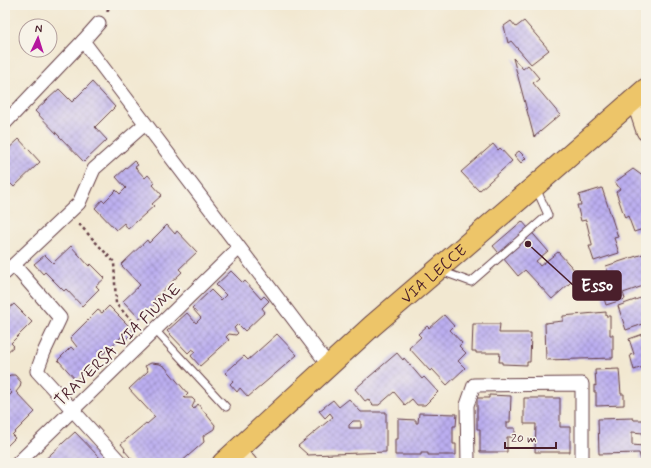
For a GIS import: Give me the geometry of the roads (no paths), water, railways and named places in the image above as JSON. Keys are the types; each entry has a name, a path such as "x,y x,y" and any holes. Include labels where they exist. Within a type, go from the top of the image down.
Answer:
{"main road":[{"path":"641,94 646,131"},
{"name":"VIA LECCE","path":"235,460 329,366 372,326 641,94"}],"street":[{"path":"5,123 99,23"},
{"path":"83,41 329,366"},
{"path":"121,463 37,371 60,318 9,269 79,203 94,170 145,124"},
{"name":"TRAVERSA VIA FIUME","path":"18,463 240,248"},
{"path":"468,463 467,405 474,385 582,384 582,463"}],"lane":[{"path":"437,269 471,282 548,215 535,186"},
{"path":"152,333 226,406"}],"place":[{"name":"Esso","path":"528,244"}]}
